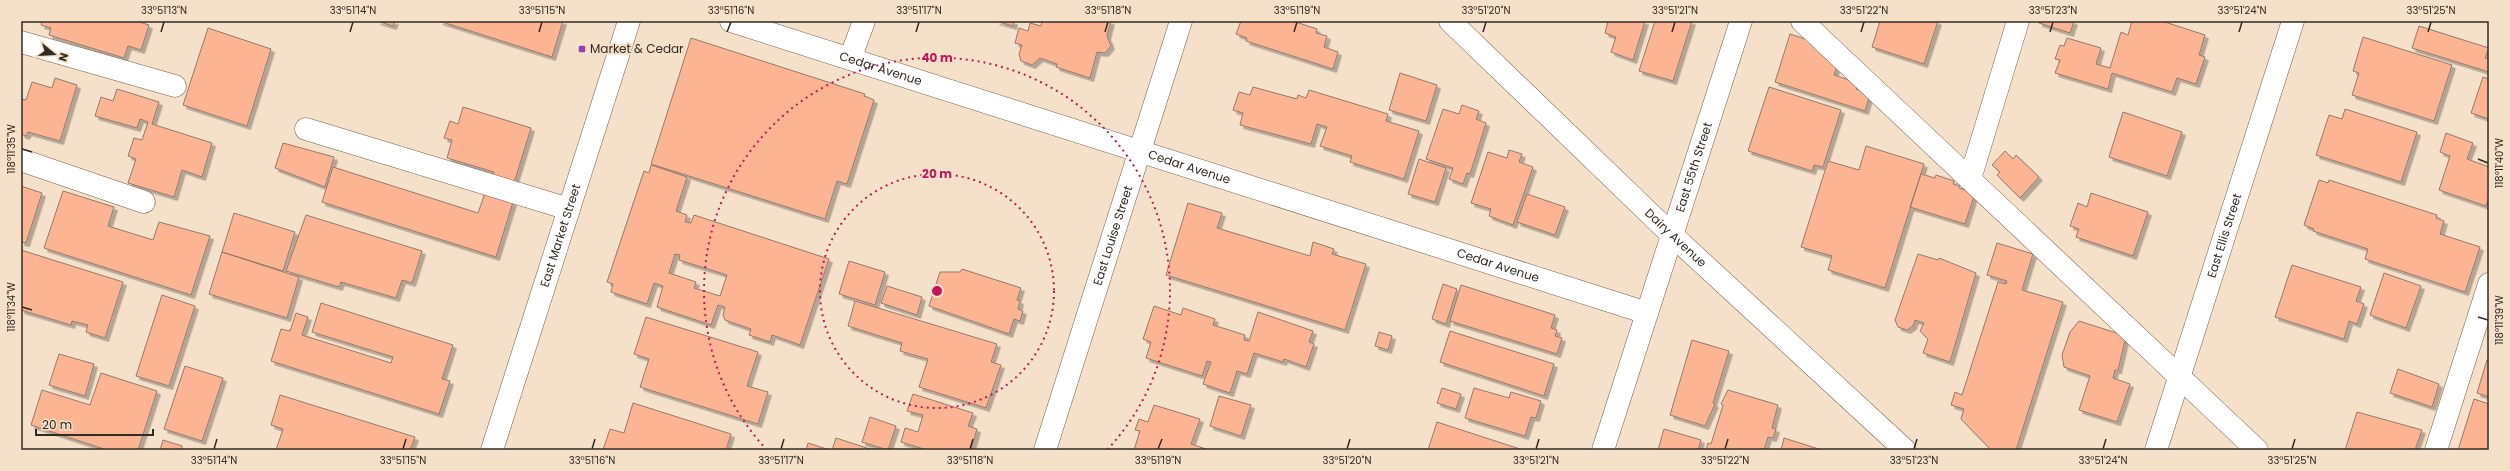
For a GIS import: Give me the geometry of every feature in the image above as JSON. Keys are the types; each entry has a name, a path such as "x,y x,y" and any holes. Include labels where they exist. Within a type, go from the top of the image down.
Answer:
{"street":[{"name":"East Market Street","path":"492,450 629,21"},
{"name":"Cedar Avenue","path":"731,21 1647,313"},
{"path":"850,59 864,21"},
{"name":"East Louise Street","path":"1045,450 1181,21"},
{"name":"Dairy Avenue","path":"1450,21 1672,235 1904,450"},
{"name":"East 55th Street","path":"1604,450 1741,21"},
{"path":"1802,21 2257,450"},
{"path":"1970,179 2018,21"},
{"name":"East Ellis Street","path":"2156,450 2293,21"},
{"path":"21,42 175,86"},
{"path":"306,129 569,209"},
{"path":"21,160 144,202"},
{"path":"2436,450 2489,284"}],"building":[{"path":"42,21 136,21 149,25 141,50 128,46 124,58 49,35 51,28 41,25"},
{"path":"377,21 395,21 393,26"},
{"path":"439,21 563,21 552,57"},
{"path":"996,21 1014,21 1013,26"},
{"path":"1042,21 1111,21 1107,36 1111,46 1105,53 1097,52 1090,78 1056,67 1057,64 1040,58 1032,65 1021,61 1019,54 1022,45 1015,43 1019,28 1028,31 1030,23 1041,26"},
{"path":"1241,21 1293,21 1317,29 1316,33 1327,36 1324,47 1338,52 1333,69 1246,41 1247,38 1236,34"},
{"path":"1608,21 1645,21 1633,60 1611,52 1616,37 1605,33"},
{"path":"1655,21 1692,21 1673,81 1639,71"},
{"path":"1880,21 1938,21 1924,64 1872,47"},
{"path":"2040,21 2074,21 2070,33 2039,23"},
{"path":"2132,21 2162,21 2205,35 2199,55 2205,57 2196,84 2177,78 2172,92 2112,73 2108,89 2055,73 2060,60 2055,59 2060,45 2064,46 2067,38 2101,48 2096,64 2110,68 2121,32 2128,35"},
{"path":"2419,26 2489,48 2485,58 2489,59 2489,72 2412,48"},
{"path":"208,28 271,49 247,126 183,105"},
{"path":"1790,34 1815,42 1824,49 1822,55 1834,59 1837,66 1834,75 1858,83 1856,89 1870,94 1865,111 1775,82"},
{"path":"2363,37 2452,65 2434,121 2352,95 2359,73 2353,71"},
{"path":"691,38 865,94 864,96 874,100 847,184 837,181 825,219 651,164"},
{"path":"1400,73 1437,85 1426,121 1389,110"},
{"path":"2483,77 2489,79 2489,119 2471,113"},
{"path":"55,78 77,85 60,141 28,132 26,136 21,134 21,99 26,100 32,82 52,88"},
{"path":"1253,87 1297,99 1298,95 1306,98 1309,90 1388,114 1386,121 1419,131 1404,179 1350,162 1352,156 1320,146 1327,127 1317,124 1311,144 1240,125 1243,113 1233,110 1239,92 1250,95"},
{"path":"1769,87 1841,110 1823,167 1814,165 1812,171 1748,151"},
{"path":"117,89 159,102 152,124 212,143 202,177 182,170 174,197 128,183 136,159 128,156 134,138 142,140 148,122 140,119 137,128 95,116 101,97 113,101"},
{"path":"1462,105 1479,111 1476,119 1486,123 1470,174 1467,173 1463,184 1449,179 1453,168 1426,159 1443,109 1459,114"},
{"path":"463,107 531,128 514,183 493,176 494,172 447,158 452,140 444,138 450,121 458,124"},
{"path":"2345,109 2417,132 2401,182 2316,155 2329,115 2342,119"},
{"path":"2123,112 2182,132 2167,176 2109,157"},
{"path":"2446,133 2473,143 2467,159 2489,167 2489,197 2486,206 2439,190 2450,156 2440,152"},
{"path":"283,143 334,157 325,187 275,168"},
{"path":"1866,146 1924,164 1885,288 1828,270 1832,256 1801,247 1828,161 1859,170"},
{"path":"1509,150 1522,154 1519,162 1533,167 1513,225 1489,216 1491,209 1471,203 1488,152 1507,158"},
{"path":"2005,151 2013,159 2016,155 2039,177 2020,198 1997,175 2000,172 1992,165"},
{"path":"1419,159 1446,168 1435,202 1408,194"},
{"path":"651,165 687,177 676,211 687,215 685,222 691,223 694,215 829,259 800,345 772,335 770,342 749,335 751,329 725,320 723,315 725,307 718,305 711,325 657,307 663,286 654,283 647,304 611,292 613,284 607,282 644,171 649,173","holes":["675,254 680,255 679,260 727,275 720,296 694,288 696,282 669,273"]},
{"path":"333,167 478,213 485,193 513,202 496,257 322,202"},
{"path":"1921,174 1935,178 1936,175 1954,181 1953,184 1960,186 1959,188 1975,193 1965,224 1910,207"},
{"path":"2319,180 2328,183 2329,180 2437,215 2436,218 2444,221 2440,234 2480,247 2465,292 2365,259 2368,249 2313,231 2314,229 2304,225"},
{"path":"21,186 42,193 26,243 21,242"},
{"path":"63,191 114,207 108,226 153,240 159,222 210,236 191,295 44,248"},
{"path":"2091,193 2148,212 2133,256 2076,237 2079,229 2070,226 2078,203 2087,207"},
{"path":"1527,194 1565,207 1555,235 1517,222"},
{"path":"1188,203 1222,213 1217,228 1310,256 1313,242 1334,249 1332,254 1366,264 1345,330 1166,275"},
{"path":"234,213 295,232 283,271 222,252"},
{"path":"306,215 422,251 412,283 402,280 396,298 341,282 339,287 286,271"},
{"path":"1997,243 2033,254 2022,290 2063,302 2016,450 1991,450 1961,419 1964,409 1951,405 1955,392 1962,395 1998,282 2006,284 2007,281 1987,275"},
{"path":"21,250 123,282 105,338 86,332 88,325 72,321 71,325 21,310"},
{"path":"222,252 299,277 287,318 209,294"},
{"path":"1918,254 1938,260 1939,258 1976,273 1950,362 1923,353 1928,339 1920,331 1924,323 1915,320 1913,326 1907,330 1898,327 1895,320"},
{"path":"849,261 885,272 875,305 839,294"},
{"path":"2292,265 2361,287 2356,301 2364,304 2357,324 2349,321 2344,339 2275,317"},
{"path":"962,269 1021,288 1017,300 1020,301 1018,309 1023,311 1020,321 1014,319 1009,334 929,306 940,272 960,272"},
{"path":"2384,273 2421,286 2406,328 2370,315"},
{"path":"1443,284 1457,289 1446,324 1432,319"},
{"path":"1461,285 1555,315 1551,328 1557,330 1555,336 1562,338 1557,354 1450,321"},
{"path":"887,286 922,297 917,315 881,303"},
{"path":"162,295 195,306 169,386 136,376"},
{"path":"855,301 997,344 991,362 1001,365 986,408 919,387 928,359 900,351 902,343 848,326"},
{"path":"321,303 453,345 442,379 450,381 439,414 271,361 281,329 290,331 296,313 308,317 302,335 391,363 393,357 312,332"},
{"path":"1154,306 1181,315 1183,308 1215,319 1213,325 1245,335 1244,340 1249,341 1258,312 1313,331 1309,342 1314,344 1306,367 1284,359 1283,362 1254,353 1247,374 1237,371 1230,393 1203,384 1211,362 1207,361 1202,376 1146,358 1151,342 1143,339"},
{"path":"646,317 758,352 747,386 768,392 758,424 640,387 649,359 634,354"},
{"path":"2079,321 2126,336 2118,370 2115,370 2113,378 2130,384 2117,422 2079,410 2090,376 2064,367 2062,355 2070,332"},
{"path":"1450,331 1554,364 1544,396 1440,362"},
{"path":"1379,332 1392,336 1388,350 1375,346"},
{"path":"1692,340 1729,351 1713,403 1715,404 1705,426 1670,415"},
{"path":"59,354 94,364 85,396 49,385"},
{"path":"2487,360 2489,361 2489,397 2477,393"},
{"path":"185,366 223,378 202,441 164,429"},
{"path":"2398,369 2439,384 2432,407 2390,393"},
{"path":"101,373 157,391 138,450 107,450 31,425 42,390 90,405"},
{"path":"1442,388 1461,394 1456,409 1437,403"},
{"path":"1474,388 1509,398 1511,392 1541,401 1536,418 1531,417 1525,436 1465,418"},
{"path":"1728,390 1778,405 1772,428 1776,429 1773,438 1768,437 1764,450 1706,450 1708,443 1711,444 1723,405 1721,404"},
{"path":"913,394 973,413 968,426 977,429 971,450 927,450 901,442 905,428 918,432 923,415 907,411"},
{"path":"280,395 415,437 410,450 276,450 283,429 271,425"},
{"path":"1219,396 1251,405 1241,436 1210,426"},
{"path":"2474,399 2489,404 2489,450 2458,450"},
{"path":"633,403 731,434 726,450 603,450 610,429 624,433"},
{"path":"1154,405 1200,419 1191,444 1209,450 1134,450 1140,431 1135,430 1139,419 1148,422"},
{"path":"2357,412 2422,430 2415,450 2345,450"},
{"path":"870,417 896,426 888,450 862,442"},
{"path":"1437,422 1523,450 1428,450"},
{"path":"1664,429 1701,440 1698,450 1658,450"},
{"path":"836,438 873,450 832,450"},
{"path":"1784,438 1822,450 1781,450"},
{"path":"163,440 182,446 181,450 160,450"},
{"path":"808,443 830,450 806,450"}],"place":[{"name":"Market & Cedar","path":"582,49"}]}
